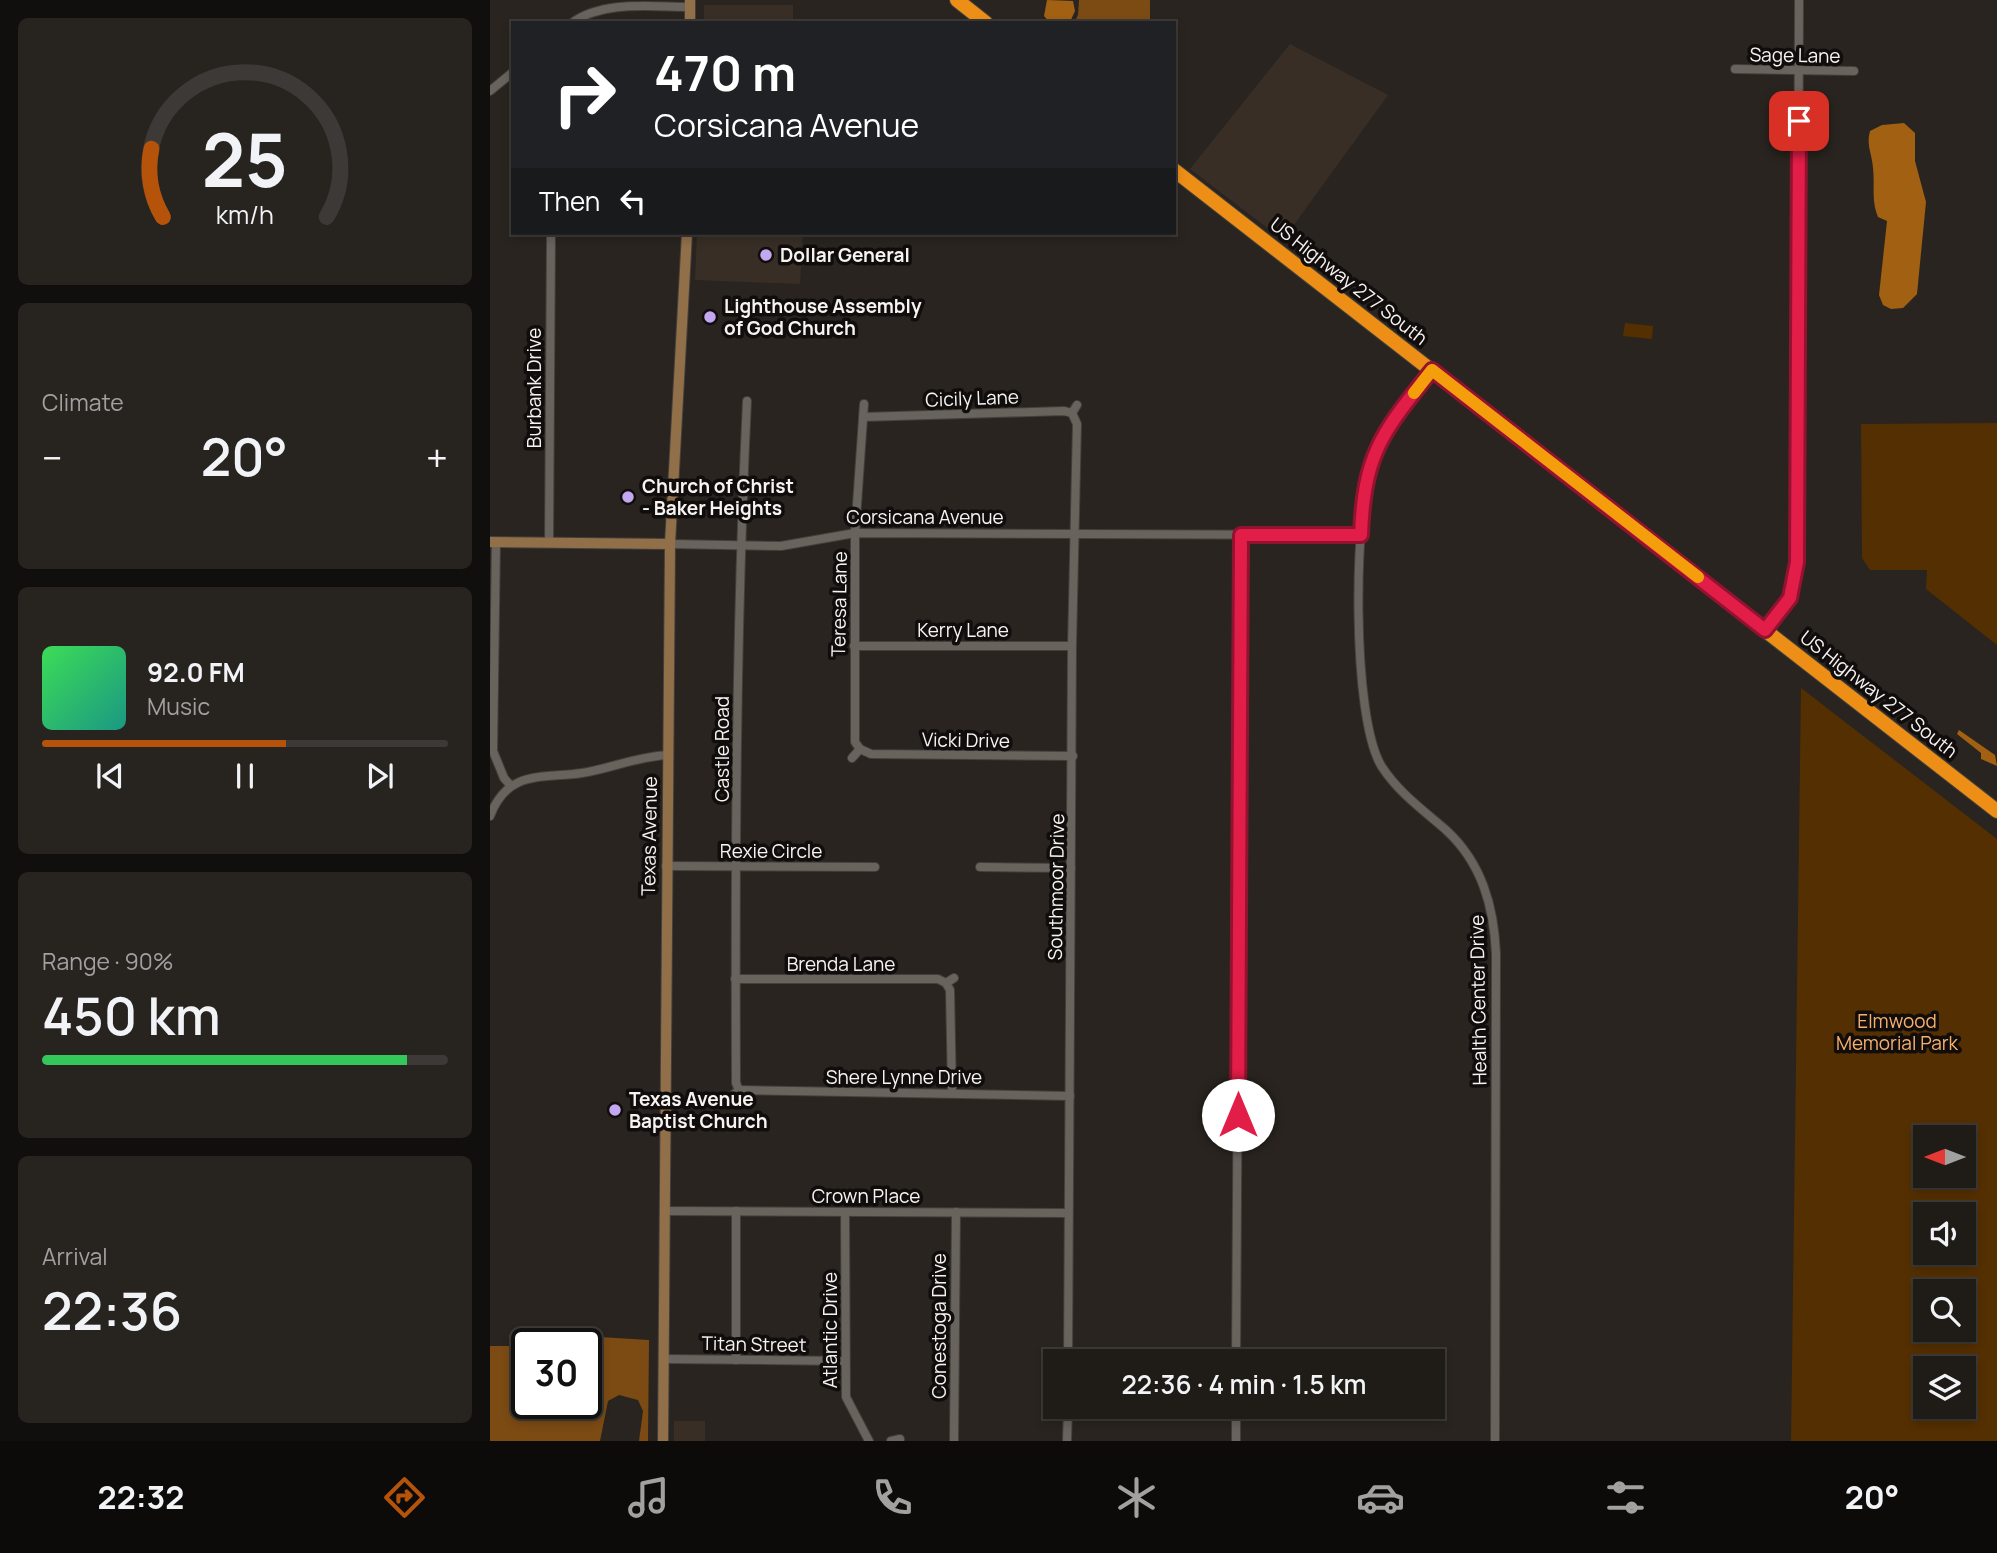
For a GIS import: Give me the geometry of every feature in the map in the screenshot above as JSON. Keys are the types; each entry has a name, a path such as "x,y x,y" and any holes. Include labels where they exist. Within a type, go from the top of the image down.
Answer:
{"highway":[{"path":"957,0 983,21"},
{"name":"US Highway 277 South","path":"1176,172 1997,811"}],"street":[{"path":"1765,630 1790,598 1796,571 1799,0"},
{"path":"575,21 590,11 612,7 690,3 690,21"},
{"name":"Sage Lane","path":"1735,69 1854,71"},
{"path":"490,91 511,74"},
{"name":"Burbank Drive","path":"549,543 551,235"},
{"name":"Texas Avenue","path":"663,1441 670,544 687,235"},
{"name":"Health Center Drive","path":"1432,370 1383,434 1374,454 1362,503 1362,699 1370,742 1381,765 1395,785 1468,855 1491,902 1495,929 1495,1441"},
{"name":"Castle Road","path":"737,1092 740,547 747,401"},
{"name":"Teresa Lane","path":"860,749 855,742 855,533 864,404"},
{"path":"1072,413 1077,405"},
{"name":"Cicily Lane","path":"863,418 1065,411 1072,413"},
{"name":"Southmoor Drive","path":"1068,1349 1072,646 1077,424 1072,413"},
{"name":"Corsicana Avenue","path":"493,542 740,547 781,546 855,533 1361,535"},
{"path":"1237,1349 1241,535"},
{"path":"493,542 492,751 504,778 511,786"},
{"name":"Kerry Lane","path":"854,646 1072,646"},
{"path":"852,758 860,749"},
{"name":"Vicki Drive","path":"860,749 871,754 1073,756"},
{"path":"490,816 501,796 511,786 537,776 584,772 628,759 667,755"},
{"name":"Rexie Circle","path":"666,866 875,867"},
{"path":"980,867 1071,868"},
{"name":"Brenda Lane","path":"736,979 950,981 952,1092"},
{"name":"Shere Lynne Drive","path":"737,1092 952,1092 1070,1096"},
{"name":"Crown Place","path":"664,1212 1068,1213"},
{"path":"736,1212 736,1360"},
{"name":"Atlantic Drive","path":"845,1212 846,1397 869,1441"},
{"name":"Conestoga Drive","path":"954,1441 956,1212"},
{"name":"Titan Street","path":"664,1359 844,1361"},
{"path":"1068,1419 1068,1441"},
{"path":"1236,1419 1236,1441"},
{"path":"891,1441 900,1438"}],"shaded area":[{"path":"1047,0 1073,1 1075,11 1070,21 1048,21 1044,16"},
{"path":"1079,0 1150,0 1150,21 1075,21"},
{"path":"704,5 793,5 793,21 704,21"},
{"path":"1290,44 1388,95 1283,240 1190,169"},
{"path":"1904,123 1915,133 1915,161 1926,202 1917,294 1903,308 1891,309 1883,305 1879,295 1887,221 1878,217 1875,205 1869,136 1870,131 1882,125"},
{"path":"697,235 803,235 800,284 695,280"},
{"path":"1959,730 1995,755 1997,766 1981,759 1981,753 1957,734"},
{"path":"511,1335 511,1419 602,1419 602,1337 649,1340 648,1441 639,1441 643,1411 638,1400 619,1395 608,1401 600,1441 490,1441 490,1346 509,1346"},
{"path":"674,1421 705,1421 705,1441 674,1441"}],"green space":[{"path":"1625,323 1653,326 1652,339 1623,336"},
{"path":"1997,423 1997,645 1926,589 1927,570 1870,570 1862,558 1861,424"},
{"name":"Elmwood Memorial Park","path":"1801,688 1997,839 1997,1441 1791,1441"}],"slow traffic":[{"path":"1414,393 1432,370 1698,577"}],"place":[{"name":"Dollar General","path":"766,255"},
{"name":"Lighthouse Assembly of God Church","path":"710,317"},
{"name":"Church of Christ - Baker Heights","path":"628,497"},
{"name":"Texas Avenue Baptist Church","path":"615,1110"}],"route":[{"path":"1238,1115 1241,535 1361,535 1362,503 1374,454 1394,418 1432,370 1765,630 1790,598 1797,562 1799,121"}]}
